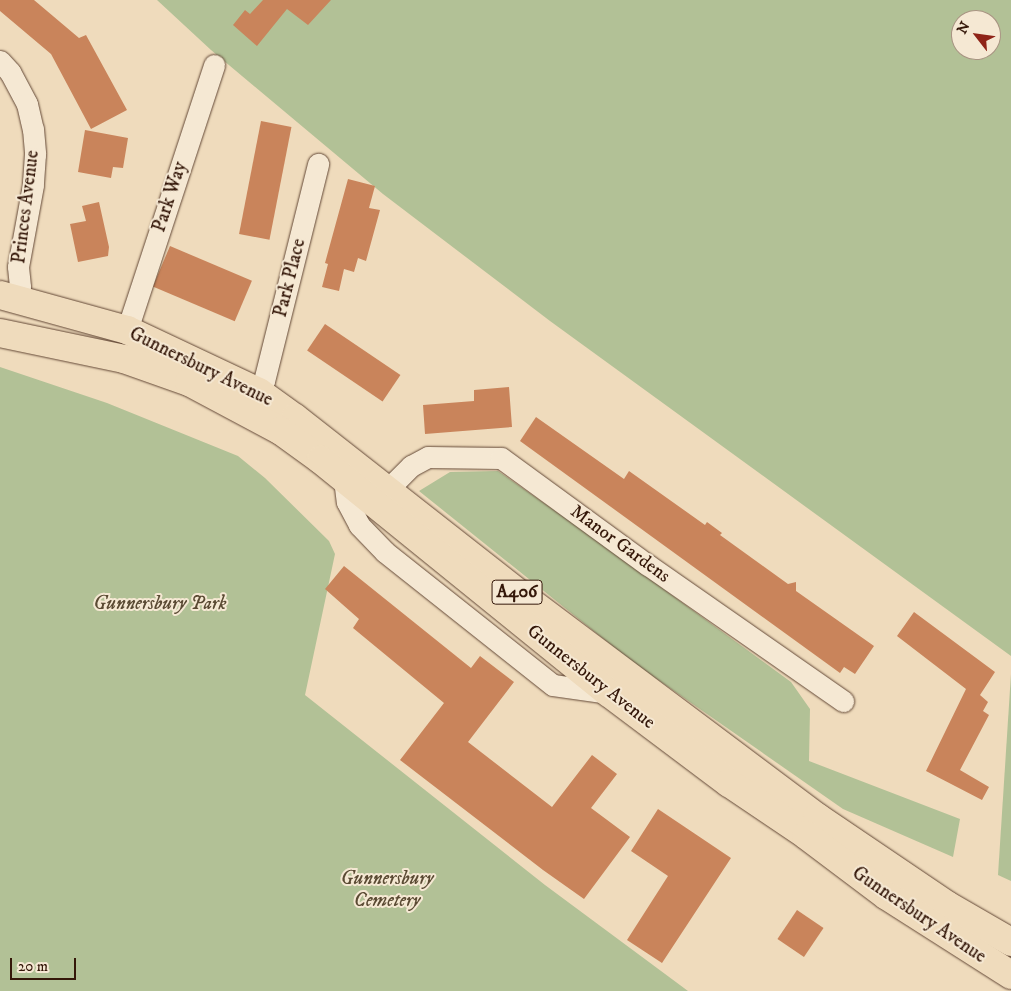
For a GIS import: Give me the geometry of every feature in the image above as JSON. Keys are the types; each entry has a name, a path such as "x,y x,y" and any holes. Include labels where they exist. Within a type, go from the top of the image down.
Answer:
{"highway":[{"name":"Gunnersbury Avenue","path":"8,298 127,330 259,392 388,490 521,595 817,817 947,905 1011,942"},
{"name":"Gunnersbury Avenue","path":"0,333 124,359 189,382 281,432 344,479 609,693 887,896 1011,975"}],"street":[{"name":"Princes Avenue","path":"0,60 10,72 27,104 33,129 35,154 30,202 18,267 20,287 8,298"},
{"name":"Park Way","path":"127,330 214,65"},
{"name":"Park Place","path":"259,392 264,381 318,164"},
{"name":"Manor Gardens","path":"388,490 411,466 428,458 501,458 648,565 843,701"}],"green space":[{"path":"157,0 1011,0 1011,656 550,321 383,194 211,50"},
{"name":"Gunnersbury Park","path":"0,367 107,403 238,456 265,478 329,541 335,554 305,695 545,885 688,991 0,991"},
{"path":"498,471 584,531 791,682 810,709 809,761 960,819 953,857 843,809 631,661 419,491 450,472"},
{"path":"1011,674 1011,881 998,875"}],"building":[{"path":"0,0 34,0 79,38 86,35 127,110 91,129 51,54 0,11"},
{"path":"263,0 331,0 308,25 287,9 257,46 233,25 245,10 250,14"},
{"path":"261,121 291,127 269,240 239,234"},
{"path":"85,130 128,138 123,168 113,167 111,178 78,172"},
{"path":"348,179 375,186 369,208 380,210 366,261 358,258 354,272 344,269 339,291 322,287 328,264 325,263"},
{"path":"99,202 109,247 108,256 78,262 70,224 86,221 82,206"},
{"path":"170,246 252,281 235,321 153,287"},
{"path":"325,324 400,375 383,401 307,351"},
{"path":"509,387 512,427 425,434 423,405 474,401 474,390"},
{"path":"536,417 624,479 629,471 705,525 707,522 722,533 720,535 788,584 796,582 796,591 874,646 855,674 844,667 840,673 520,441"},
{"path":"344,566 471,668 480,656 514,682 468,742 552,807 592,755 617,774 591,808 630,837 584,899 543,870 400,760 444,703 353,628 359,619 325,589"},
{"path":"914,612 995,672 980,695 988,702 983,711 989,715 960,770 989,787 982,800 926,771 966,689 897,636"},
{"path":"658,809 731,858 662,963 627,940 668,876 631,851"},
{"path":"797,910 824,928 804,957 777,939"}],"park label":[{"name":"Gunnersbury Cemetery","path":"387,890"}]}
